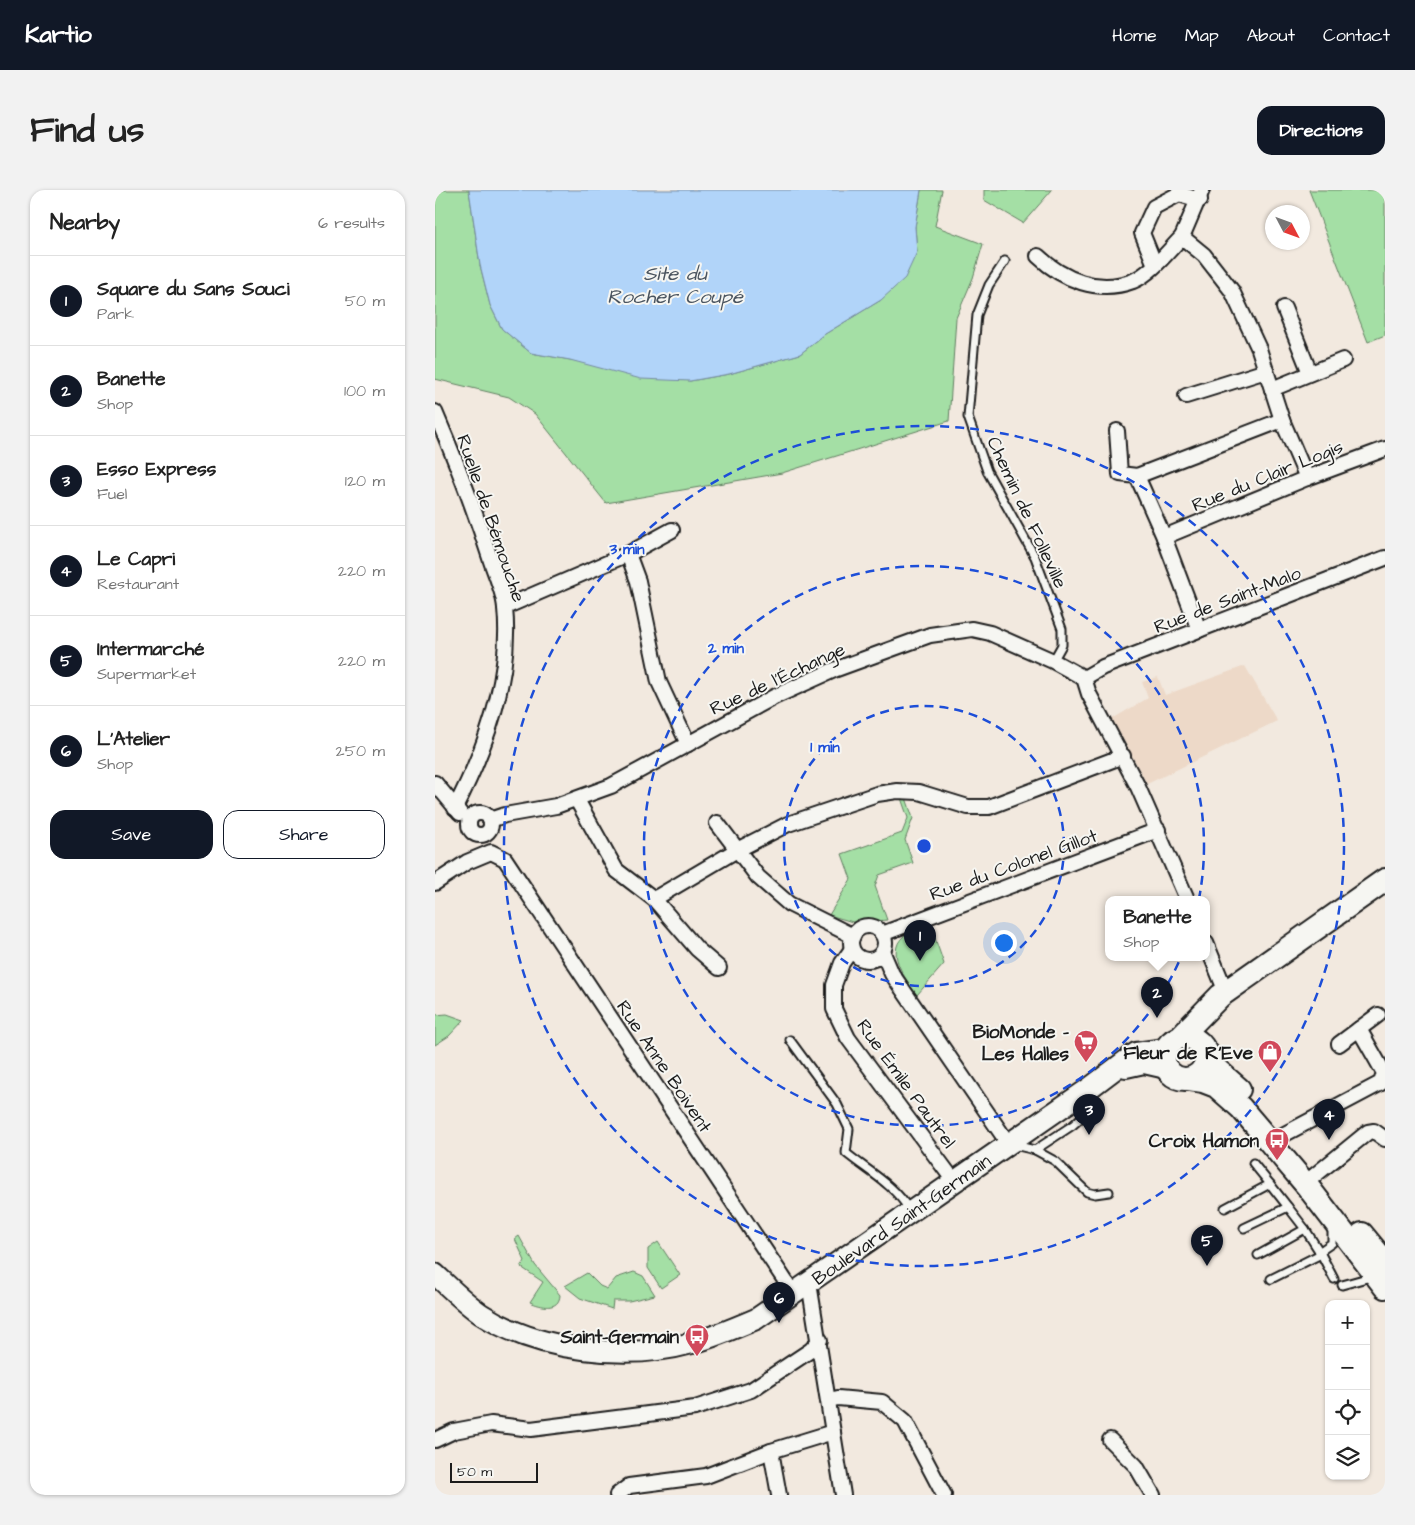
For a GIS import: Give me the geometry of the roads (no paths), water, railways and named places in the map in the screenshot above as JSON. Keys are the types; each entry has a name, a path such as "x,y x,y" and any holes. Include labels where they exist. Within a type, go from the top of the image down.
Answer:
{"main road":[{"path":"1170,1051 1223,994 1382,882"},
{"path":"1189,1079 1202,1072 1205,1065 1203,1047 1213,1009 1223,994"},
{"path":"1170,1051 1188,1036 1203,1047 1215,1068 1237,1087 1281,1136 1385,1288"},
{"name":"Boulevard Saint-Germain","path":"435,1274 455,1293 482,1314 513,1331 544,1341 610,1352 639,1351 690,1344 727,1332 756,1319 1091,1087 1135,1053 1170,1051"},
{"path":"1170,1051 1175,1077 1203,1081 1216,1086 1229,1096 1311,1181 1385,1262"}],"street":[{"path":"1038,256 1054,272 1102,287 1134,280 1155,265 1181,237 1201,195 1179,194 1155,208 1142,233 1155,265"},
{"path":"1181,237 1203,256 1232,291 1259,349 1282,420 1307,478"},
{"path":"1284,308 1309,373"},
{"path":"1272,389 1343,360"},
{"path":"1186,396 1266,371"},
{"name":"Ruelle de Bémouche","path":"435,412 469,498 505,607 506,652 498,698 481,751 446,802"},
{"path":"1117,431 1120,474 1137,476 1282,420"},
{"name":"Rue du Clair Logis","path":"1164,537 1307,478 1385,450"},
{"path":"1137,476 1164,537 1199,630"},
{"path":"505,607 627,554 672,530"},
{"path":"627,554 638,581 659,682 688,744"},
{"name":"Rue de Saint-Malo","path":"1084,678 1103,667 1385,558"},
{"name":"Rue de l'Échange","path":"470,819 474,814 481,813 484,829 577,800 611,786 733,718 826,674 930,635 972,629 990,633 1053,661 1084,678"},
{"path":"1084,678 1089,694 1123,756 1158,830 1186,896"},
{"path":"654,899 737,850 789,824 877,794 897,791 919,792 968,807 989,807 1123,756"},
{"path":"435,783 446,802 470,819 469,826 484,829"},
{"path":"577,800 616,870 654,899 697,949 719,968"},
{"path":"717,823 758,877 789,904 852,943 855,954 866,960 877,958 883,952"},
{"path":"435,883 472,860 491,852 484,829"},
{"path":"472,860 484,829"},
{"name":"Rue du Colonel Gillot","path":"882,934 1158,830"},
{"name":"Rue Anne Boivent","path":"491,852 505,859 786,1282 792,1295"},
{"path":"852,943 861,928 866,926 878,929 882,934 885,941 883,952 892,974 1009,1143"},
{"name":"Rue Émile Pautrel","path":"852,943 834,985 834,1009 847,1038 954,1181"},
{"path":"1210,955 1223,994"},
{"path":"1339,1044 1378,1015"},
{"path":"1281,1136 1381,1083 1383,1073 1359,1029"},
{"path":"1311,1181 1368,1132 1374,1131 1385,1138"},
{"path":"809,1283 820,1340 843,1495"},
{"path":"435,1440 454,1431 491,1424 531,1429 695,1408 751,1390 811,1350 820,1340"},
{"path":"829,1400 838,1398 882,1402 905,1421 944,1495"},
{"path":"617,1495 629,1486 705,1476 771,1451 833,1432"},
{"path":"1110,1440 1136,1466 1153,1495"},
{"path":"771,1451 779,1495"}],"lane":[{"name":"Chemin de Folleville","path":"1005,261 989,285 977,315 968,417 987,471 1035,557 1062,629 1062,645 1053,661"},
{"path":"790,1040 837,1104 849,1129 846,1153 876,1175 904,1200 910,1211"},
{"path":"1035,1150 1073,1125 1094,1106 1091,1087"},
{"path":"1009,1143 1035,1150 1055,1161 1087,1192 1095,1194 1109,1192"},
{"path":"1253,1163 1305,1229 1334,1279"},
{"path":"1271,1279 1320,1253 1332,1243 1334,1234 1311,1181"},
{"path":"1225,1208 1270,1184"},
{"path":"1244,1228 1288,1208"},
{"path":"1258,1255 1305,1229"},
{"path":"1343,1285 1367,1278 1373,1279 1385,1288"}],"water":[{"name":"Site du Rocher Coupé","path":"469,190 921,190 915,227 917,252 905,278 881,300 825,334 800,354 729,374 690,381 641,379 570,360 531,353 502,329 490,305 480,265"}],"place":[{"name":"Square du Sans Souci","path":"920,961"},
{"name":"Banette","path":"1157,1018"},
{"name":"BioMonde - Les Halles","path":"1086,1063"},
{"name":"Fleur de R'Eve","path":"1270,1073"},
{"name":"Esso Express","path":"1089,1135"},
{"name":"Le Capri","path":"1329,1140"},
{"name":"Croix Hamon","path":"1277,1161"},
{"name":"Intermarché","path":"1207,1266"},
{"name":"L'Atelier","path":"779,1323"},
{"name":"Saint-Germain","path":"697,1357"}]}
